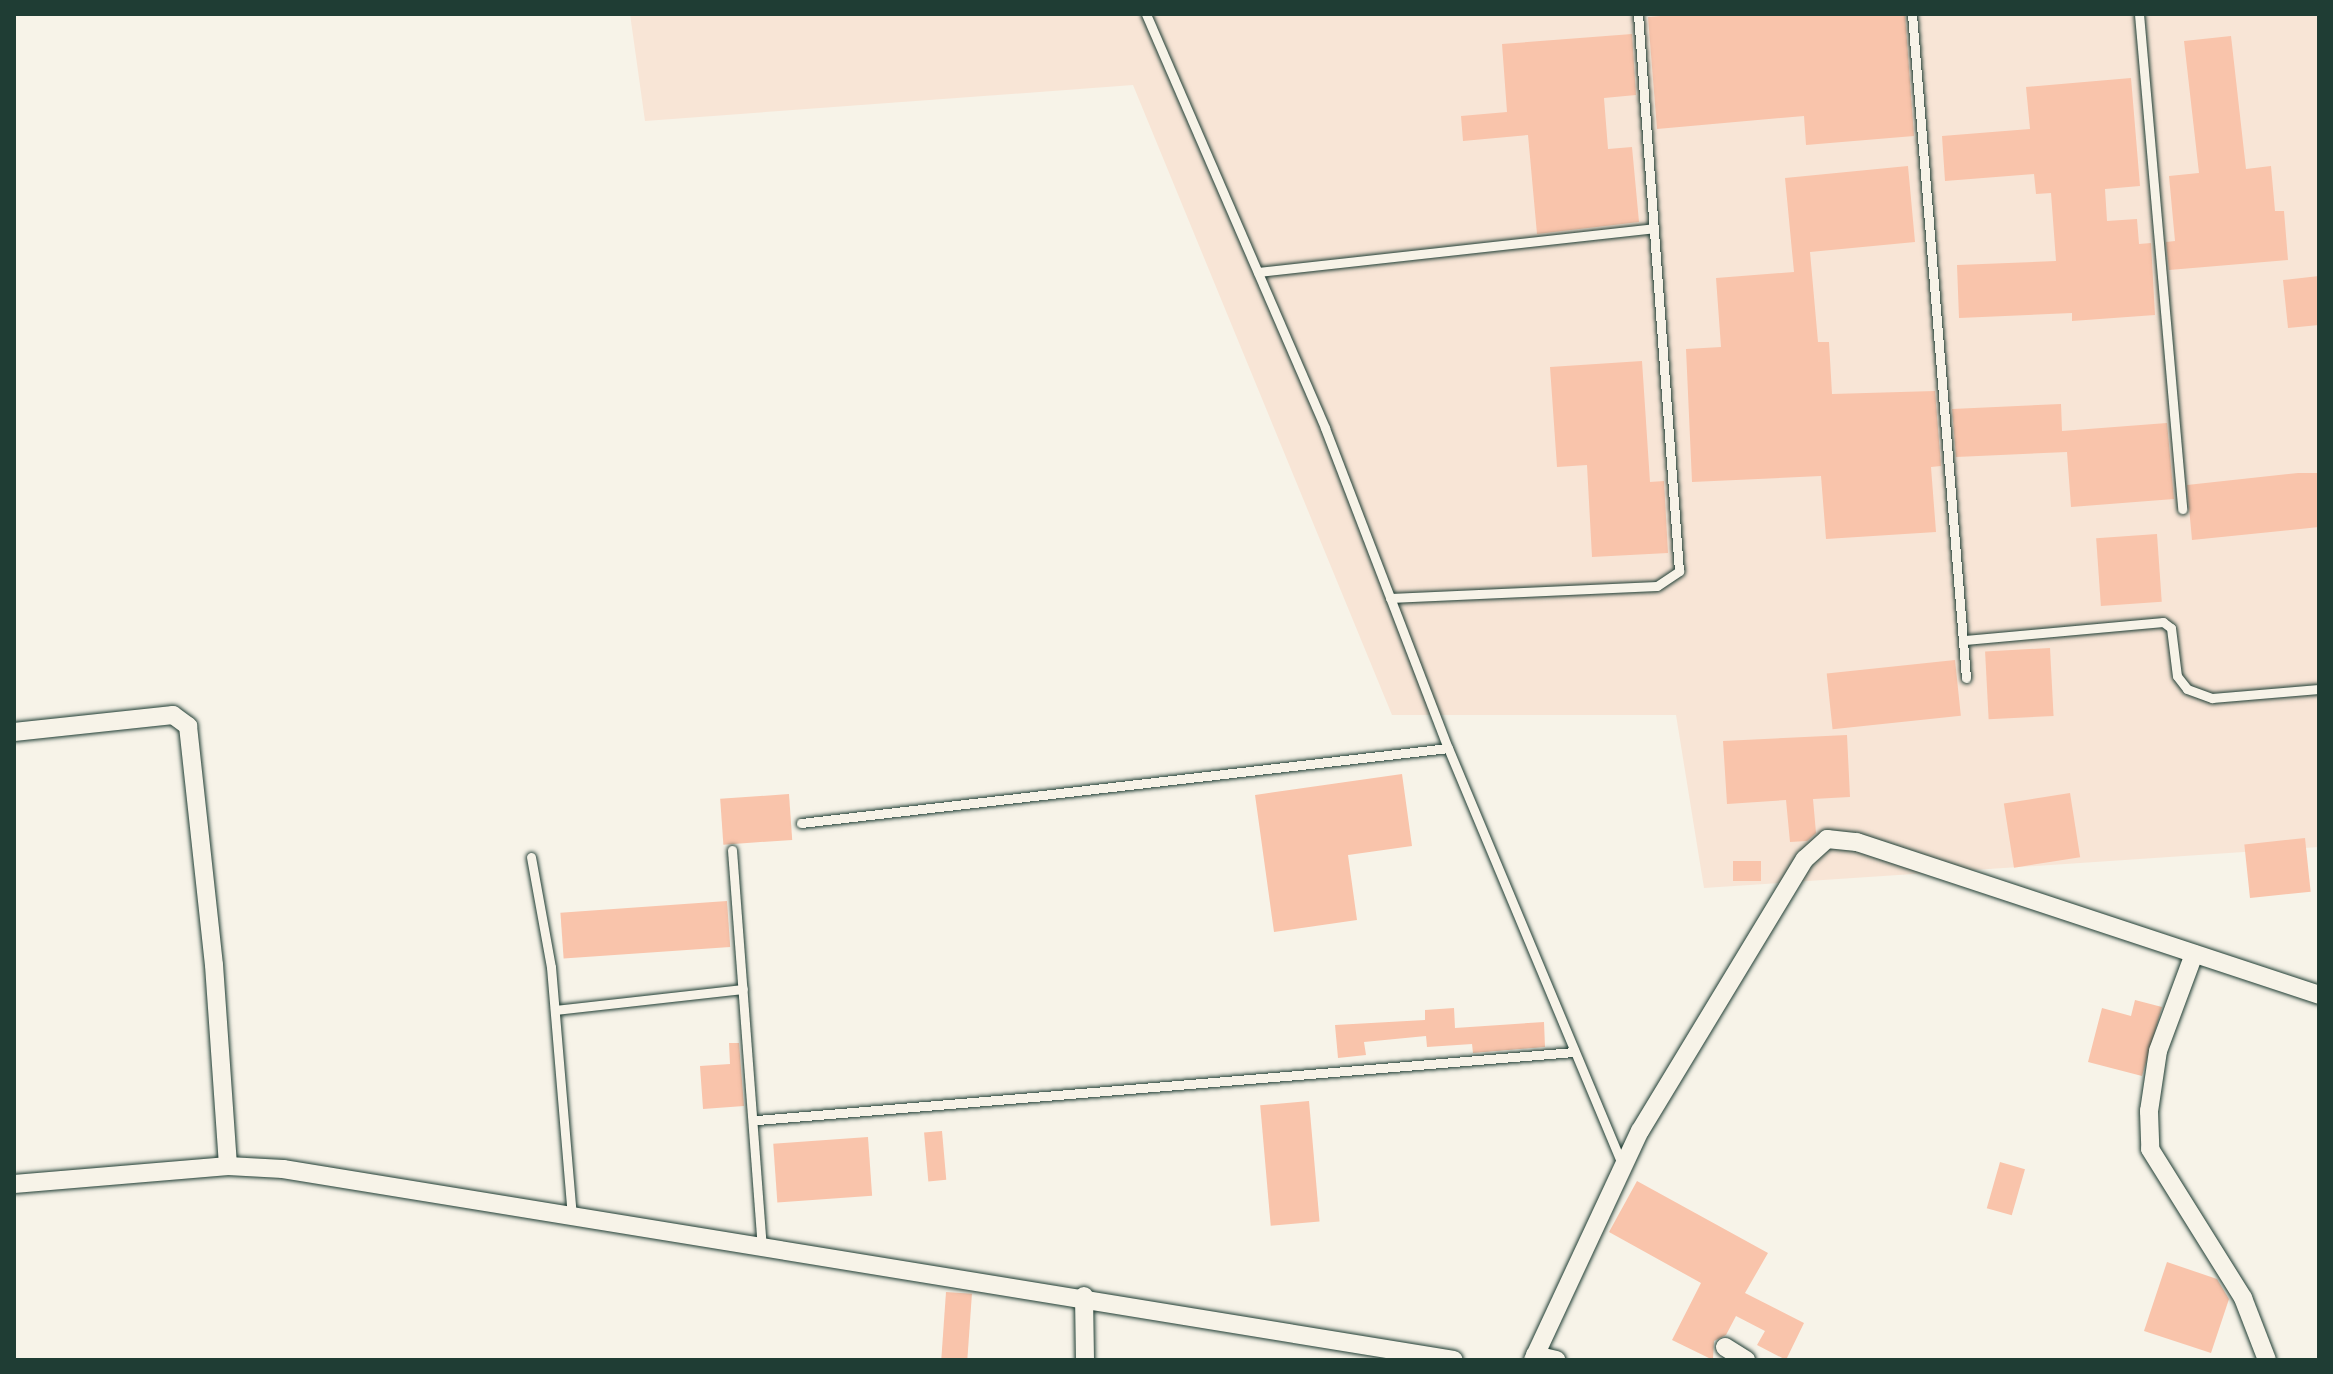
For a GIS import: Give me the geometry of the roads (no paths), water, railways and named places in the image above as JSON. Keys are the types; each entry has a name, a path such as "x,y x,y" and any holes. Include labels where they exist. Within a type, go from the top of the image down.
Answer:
{"street":[{"path":"14,732 173,715 188,726 214,965 228,1166"},
{"path":"1556,1360 1534,1358 1622,1165 1805,859 1827,839 1857,842 2319,995"},
{"path":"2194,954 2158,1051 2149,1111 2150,1149 2159,1171 2243,1298 2267,1360"},
{"path":"14,1184 228,1166 389,1184 572,1218 1084,1296 1379,1351 1454,1360"},
{"path":"1084,1296 1085,1360"},
{"path":"1725,1347 1746,1360"}],"lane":[{"path":"1146,14 1258,272 1448,748 1622,1165"},
{"path":"1390,598 1657,586 1679,571 1638,14"},
{"path":"1912,14 1966,678"},
{"path":"2139,14 2182,509"},
{"path":"1258,272 1654,228"},
{"path":"1965,640 2163,622 2171,628 2177,676 2187,689 2212,698 2319,689"},
{"path":"801,823 1448,748"},
{"path":"732,850 757,1120 762,1249"},
{"path":"531,857 555,1010 572,1218"},
{"path":"555,1010 743,989"},
{"path":"757,1120 1574,1052"}]}
